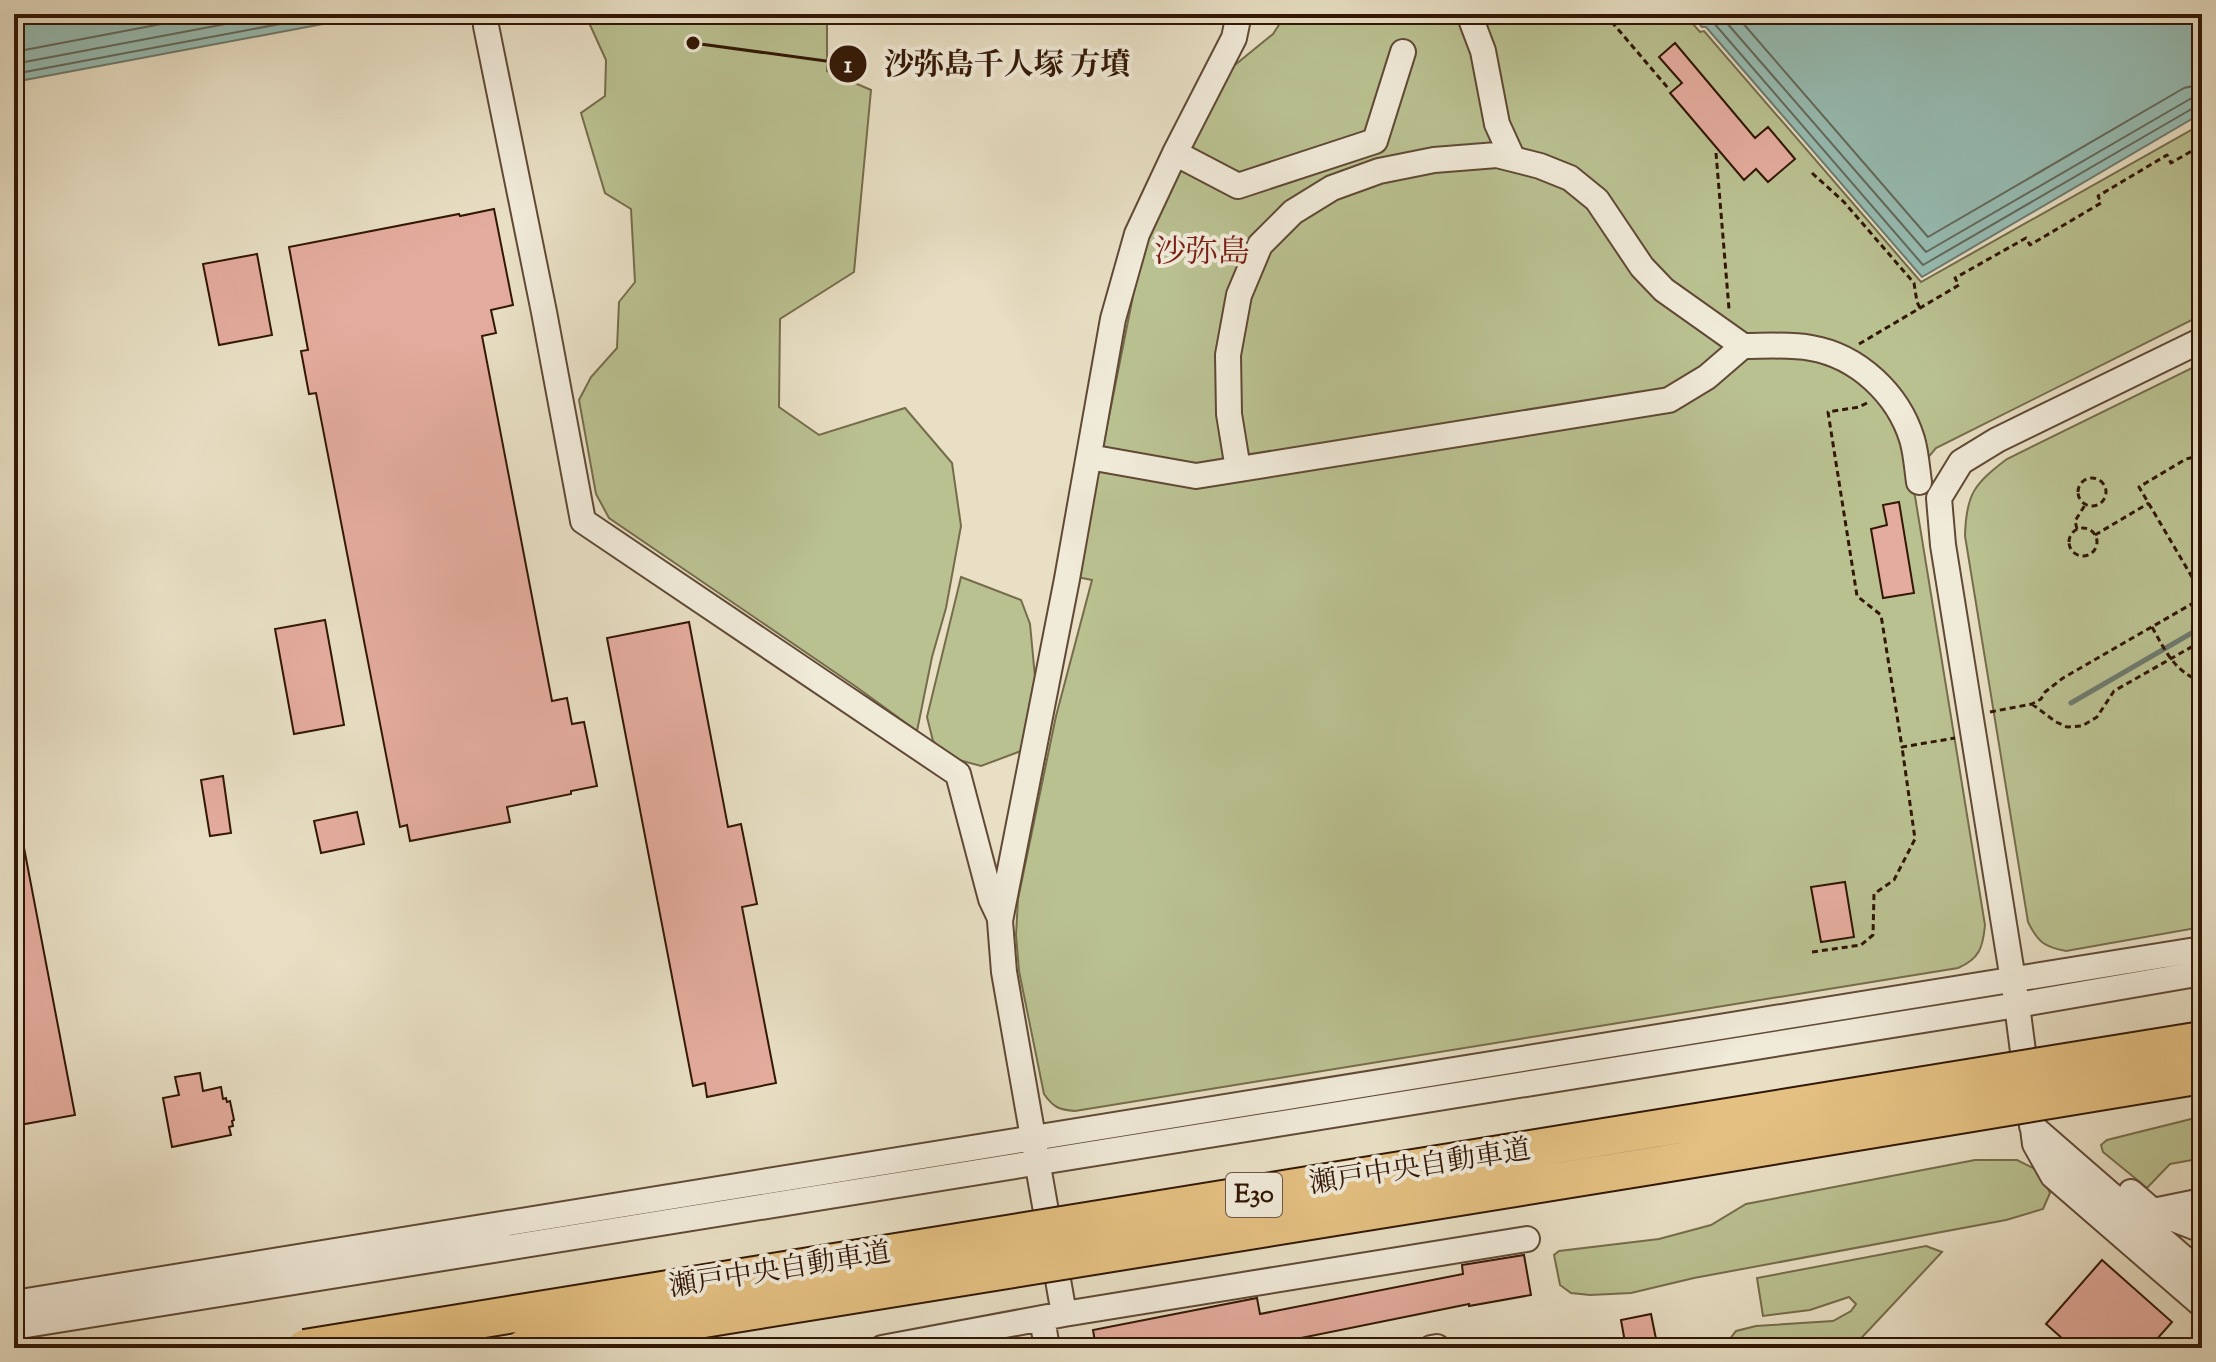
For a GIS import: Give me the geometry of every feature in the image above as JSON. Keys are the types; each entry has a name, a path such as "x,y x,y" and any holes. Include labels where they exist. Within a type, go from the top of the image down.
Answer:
{"highway":[{"name":"瀬戸中央自動車道","path":"305,1348 2202,1040"},
{"name":"瀬戸中央自動車道","path":"524,1348 2202,1075"}],"street":[{"path":"1047,1348 1053,1316 1035,1150 1004,972 1000,921 1113,319 1137,234 1234,38 1239,14"},
{"path":"1469,14 1483,51 1497,124 1513,159"},
{"path":"486,26 583,521 958,774 991,899 1000,921"},
{"path":"1175,153 1238,186 1375,141 1403,52"},
{"path":"1238,469 1229,414 1228,355 1239,295 1260,245 1293,212 1332,188 1367,175 1434,160 1497,155 1540,166 1570,178 1597,200 1642,267 1664,290 1735,340 1809,347 1857,365 1898,406 1912,439 1919,482"},
{"path":"1089,457 1196,476 1669,400 1707,377 1735,340"},
{"path":"2202,340 1997,440 1961,462 1939,498 1943,545 2017,1005 2035,1144 2053,1176 2202,1305"},
{"path":"14,1327 2202,949"},
{"path":"14,1303 2017,1005 2202,973"},
{"path":"2032,1126 2080,1149 2153,1211 2202,1230"},
{"path":"2032,1126 2202,1274"},
{"path":"2153,1211 2202,1204"},
{"path":"2153,1211 2202,1215"},
{"path":"882,1348 1053,1316 1527,1239"}],"path":[{"path":"1605,14 1668,88"},
{"path":"1838,357 1959,285 1955,278 2026,238 2030,245 2101,203 2098,196 2167,155 2171,163 2202,145"},
{"path":"1716,153 1730,325 1735,340"},
{"path":"1812,173 1844,202 1914,283 1920,308"},
{"path":"1812,952 1861,945 1873,935 1874,894 1894,880 1915,839 1881,615 1857,596 1828,412 1859,407 1886,392"},
{"path":"1988,712 2032,704 2063,678 2202,596 2139,487 2186,459 2202,455"},
{"path":"2087,478 2097,478 2104,484 2105,498 2094,506 2085,505 2077,494 2079,484 2087,478"},
{"path":"2095,535 2149,503"},
{"path":"2077,529 2075,521 2085,505"},
{"path":"2077,529 2087,529 2095,535 2097,543 2093,552 2085,556 2076,555 2070,548 2069,539 2077,529"},
{"path":"2152,627 2170,659 2184,674 2202,682"},
{"path":"2032,704 2067,727 2082,726 2097,717 2114,691 2202,641"},
{"path":"1902,747 1958,737"}],"green space":[{"path":"585,14 827,14 827,71 871,90 854,272 780,319 779,407 819,435 905,408 952,463 961,526 946,608 917,731 609,518 596,494 579,400 591,377 617,348 619,302 635,282 631,209 605,193 581,113 605,96 606,60"},
{"path":"1286,14 1684,14 1700,32 1704,31 1921,282 2202,124 2202,315 1936,448 1913,484 1985,925 1981,946 1971,961 1958,968 1075,1111 1057,1107 1044,1094 1019,971 1016,935 1018,899 1056,716 1092,580 1077,577 1142,251 1230,69 1273,34"},
{"path":"2202,363 2202,927 2066,951 2042,942 2028,922 1965,536 1967,510 1979,483 2007,459"},
{"path":"961,577 1021,600 1030,624 1035,677 1021,751 981,766 948,757 933,741 927,717"},
{"path":"2202,1119 2202,1169 2192,1160 2170,1164 2147,1188 2103,1152 2101,1145 2107,1140"},
{"path":"1975,1160 2017,1160 2039,1171 2050,1193 2043,1209 2006,1220 1694,1278 1631,1293 1571,1293 1560,1285 1554,1255 1559,1251 1659,1239 1711,1225 1746,1204"},
{"path":"1926,1246 1942,1252 1852,1348 1727,1348 1726,1344 1736,1331 1756,1326 1833,1321 1851,1311 1856,1304 1849,1297 1810,1310 1763,1316 1757,1278"}],"water":[{"path":"14,14 376,14 14,82"},
{"path":"1690,14 2202,14 2202,113 1922,277 1706,27 1702,27"}],"building":[{"path":"1675,43 1755,138 1768,127 1795,159 1768,182 1756,169 1744,180 1670,93 1682,83 1659,57"},
{"path":"494,209 513,305 491,310 496,333 482,336 552,701 567,698 572,724 584,722 597,786 507,807 510,822 410,841 407,825 400,827 316,393 309,394 301,351 308,350 289,247"},
{"path":"257,254 272,335 219,345 203,264"},
{"path":"1899,502 1914,593 1883,598 1871,529 1887,525 1883,505"},
{"path":"325,620 344,725 294,734 275,629"},
{"path":"689,622 728,827 741,824 757,904 742,907 776,1083 707,1097 705,1083 693,1086 607,638"},
{"path":"223,776 231,833 210,836 201,780"},
{"path":"357,812 364,844 321,853 314,821"},
{"path":"14,832 21,832 75,1115 14,1126"},
{"path":"1845,882 1854,937 1821,942 1811,887"},
{"path":"200,1073 203,1091 221,1087 223,1099 230,1101 234,1120 233,1126 229,1127 231,1135 172,1147 163,1098 179,1095 175,1077"},
{"path":"1524,1255 1531,1295 1469,1304 1252,1348 1096,1348 1093,1330 1257,1298 1260,1314 1463,1274 1462,1265"},
{"path":"2102,1260 2172,1322 2149,1348 2073,1348 2046,1324"},
{"path":"1651,1314 1657,1344 1626,1348 1621,1320"}],"waterway":[{"path":"2071,703 2202,627"}],"railway":[{"path":"387,1348 2202,1055"}],"place":[{"name":"沙弥島千人塚 方墳","path":"693,43"}],"district":[{"name":"沙弥島","path":"1202,254"}]}
